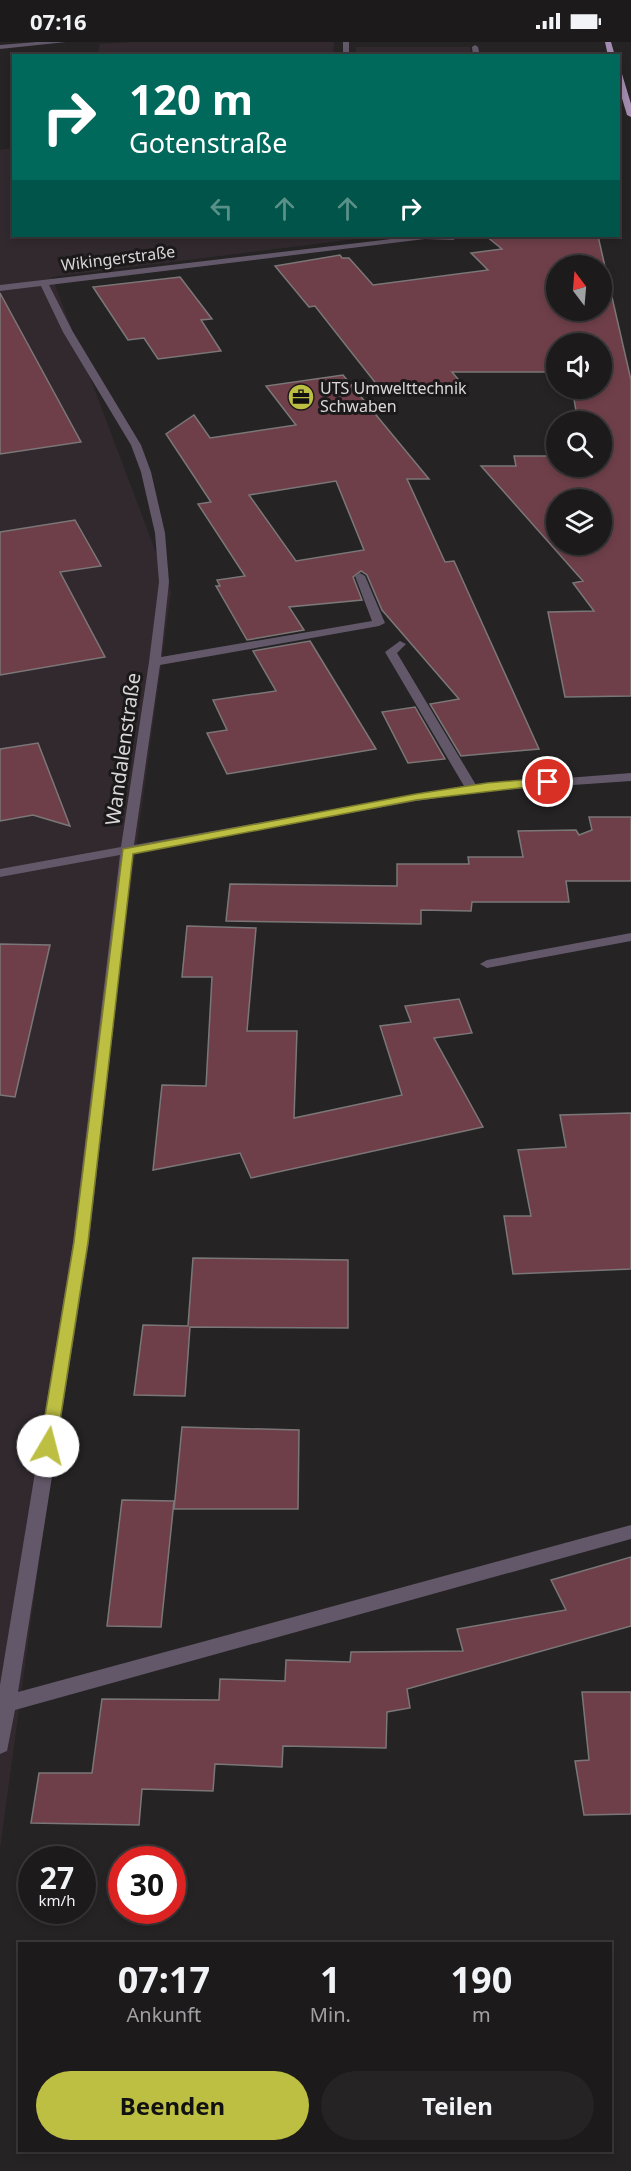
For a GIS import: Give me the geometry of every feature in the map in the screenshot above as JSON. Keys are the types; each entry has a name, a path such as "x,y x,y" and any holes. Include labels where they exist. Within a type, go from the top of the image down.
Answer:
{"main road":[{"path":"620,86 631,115"}],"street":[{"path":"0,47 63,42"},
{"path":"476,47 477,54"},
{"name":"Wikingerstraße","path":"0,288 425,237 453,238"},
{"name":"Wandalenstraße","path":"0,1745 81,1242 127,851 155,662 164,582 160,533 146,472 122,419 68,332 43,282"},
{"path":"155,662 379,623 360,576"},
{"path":"400,644 391,652 472,789"},
{"path":"0,873 416,797 472,789 631,777"},
{"path":"487,964 631,937"},
{"path":"7,1704 631,1532"}],"shaded area":[{"path":"334,42 333,54 97,54 100,44"},
{"path":"356,47 470,47 470,54 355,54"},
{"path":"12,148 12,237 372,237 52,277 171,592 0,1849 0,150"}],"building":[{"path":"487,237 598,237 602,255 546,255 546,321 612,321 612,297 631,380 631,696 565,697 548,612 594,611 573,583 583,581 560,555 612,555 612,489 546,489 546,539 481,466 516,466 514,456 546,456 546,477 612,477 612,411 576,411 574,399 612,399 612,333 546,333 546,372 452,372 463,385 385,395 315,306 309,307 275,266 340,255 342,258 349,258 373,285 488,270 471,253 502,249"},
{"path":"180,277 212,319 201,320 221,351 158,359 144,338 128,340 93,287"},
{"path":"0,293 81,442 0,454"},
{"path":"343,375 429,479 407,479 445,562 454,561 539,749 461,756 430,704 459,699 382,610 367,575 361,571 353,577 362,600 289,607 304,630 247,640 216,586 220,586 217,580 245,576 198,504 211,502 166,434 194,415 210,438 296,425 266,386","holes":["336,481 364,550 296,561 249,495"]},
{"path":"75,520 101,566 60,572 105,657 0,675 0,532"},
{"path":"310,641 376,749 227,774 207,733 227,730 213,700 276,691 253,651"},
{"path":"415,707 445,759 408,763 382,712"},
{"path":"38,743 70,826 33,815 0,821 0,749"},
{"path":"589,817 631,817 631,881 566,881 569,902 472,902 471,911 421,910 421,924 226,921 230,884 397,886 397,864 469,864 468,857 523,857 518,831 576,830 579,835 592,830"},
{"path":"187,926 256,928 247,1031 297,1031 294,1118 402,1095 380,1026 411,1022 405,1006 459,999 472,1033 434,1038 483,1127 251,1178 240,1153 153,1170 162,1085 206,1086 212,977 182,977"},
{"path":"0,944 50,945 15,1097 0,1095"},
{"path":"631,1113 631,1269 513,1274 504,1216 531,1216 518,1150 566,1147 560,1115"},
{"path":"193,1258 348,1260 348,1328 190,1327 185,1396 134,1395 143,1325 188,1326"},
{"path":"182,1427 299,1430 298,1509 174,1509"},
{"path":"122,1500 174,1501 161,1627 107,1626"},
{"path":"631,1557 631,1626 407,1689 410,1708 387,1712 386,1748 283,1746 282,1767 215,1764 213,1791 142,1789 139,1825 31,1823 39,1773 92,1773 102,1699 219,1700 220,1679 285,1681 286,1660 350,1662 351,1652 463,1651 457,1629 566,1610 551,1580"},
{"path":"582,1692 631,1692 631,1814 584,1815 575,1761 589,1760"}],"place":[{"name":"UTS Umwelttechnik Schwaben","path":"301,397"}],"route":[{"path":"48,1446 81,1242 127,851 416,797 487,787 548,782"}]}
